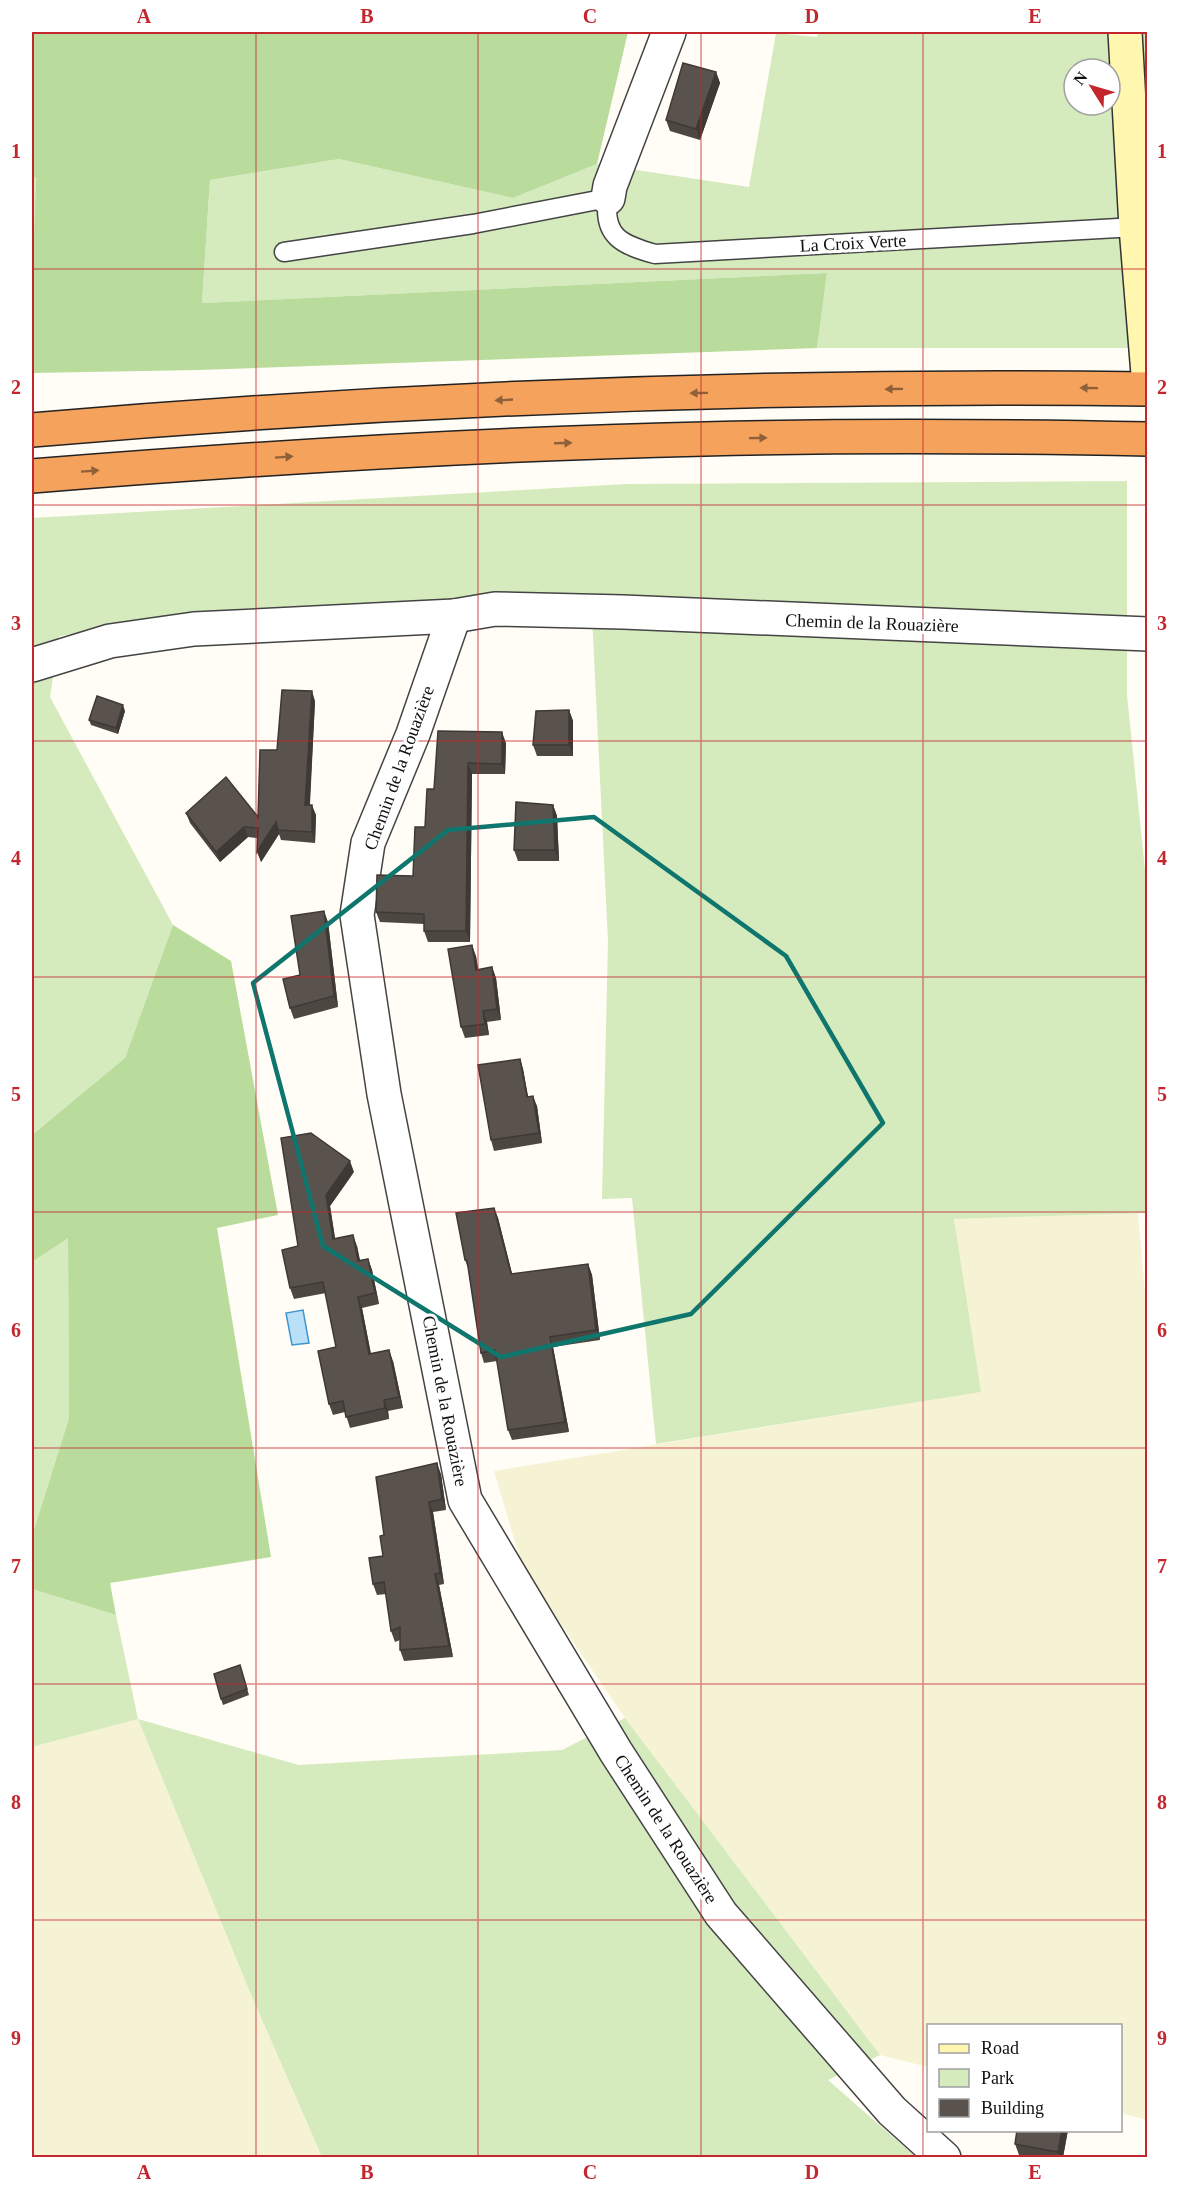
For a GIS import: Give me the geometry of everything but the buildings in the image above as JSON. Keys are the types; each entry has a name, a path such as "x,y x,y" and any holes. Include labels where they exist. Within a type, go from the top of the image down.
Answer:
{"highway":[{"path":"32,430 290,411 557,398 839,390 1042,387 1148,389"},
{"path":"32,476 339,454 585,442 829,436 1148,440"}],"street":[{"path":"608,198 610,186 669,32"},
{"path":"1125,32 1136,227 1148,374"},
{"name":"Chemin de la Rouazière","path":"32,665 110,641 194,629 453,616 495,609 623,612 1148,634"},
{"name":"Chemin de la Rouazière","path":"453,616 413,734 368,843 357,915 384,1094 465,1500 616,1752 721,1914 892,2111 944,2157"}],"lane":[{"name":"La Croix Verte","path":"608,198 606,212 614,236 630,247 655,254 1136,227"},
{"path":"284,252 473,224 608,198"}],"highlighted area":[{"path":"594,817 786,956 883,1123 691,1314 501,1357 323,1246 253,983 448,830"}],"shaded area":[{"path":"1138,1213 1148,1329 1147,2120 1122,2113 1122,2024 927,2024 927,2067 880,2055 625,1718 523,1569 494,1471 980,1392 954,1219"},
{"path":"138,1719 249,1990 322,2157 32,2158 32,1747"}],"green space":[{"path":"32,32 628,32 597,164 513,198 339,159 210,180 202,303 827,273 817,348 198,370 32,373 36,177 32,177"},
{"path":"818,32 1147,32 1147,348 817,348 827,273 202,303 210,180 339,159 513,198 597,164 749,187 776,33 817,37"},
{"path":"32,177 36,177 32,290"},
{"path":"1127,481 1127,695 1148,899 1147,1213 954,1219 981,1392 656,1444 632,1198 602,1199 608,941 591,596 237,609 59,636 50,697 173,925 125,1058 32,1135 32,518 627,484"},
{"path":"173,925 231,961 278,1215 217,1228 271,1557 110,1583 116,1615 32,1589 32,1536 69,1418 68,1238 32,1262 32,1135 125,1058"},
{"path":"68,1237 69,1418 32,1536 32,1262"},
{"path":"32,1589 116,1615 138,1719 32,1747"},
{"path":"625,1718 880,2055 828,2080 916,2157 322,2157 249,1990 138,1719 299,1765 562,1750"}],"water":[{"path":"303,1310 309,1343 292,1345 286,1313"}]}
